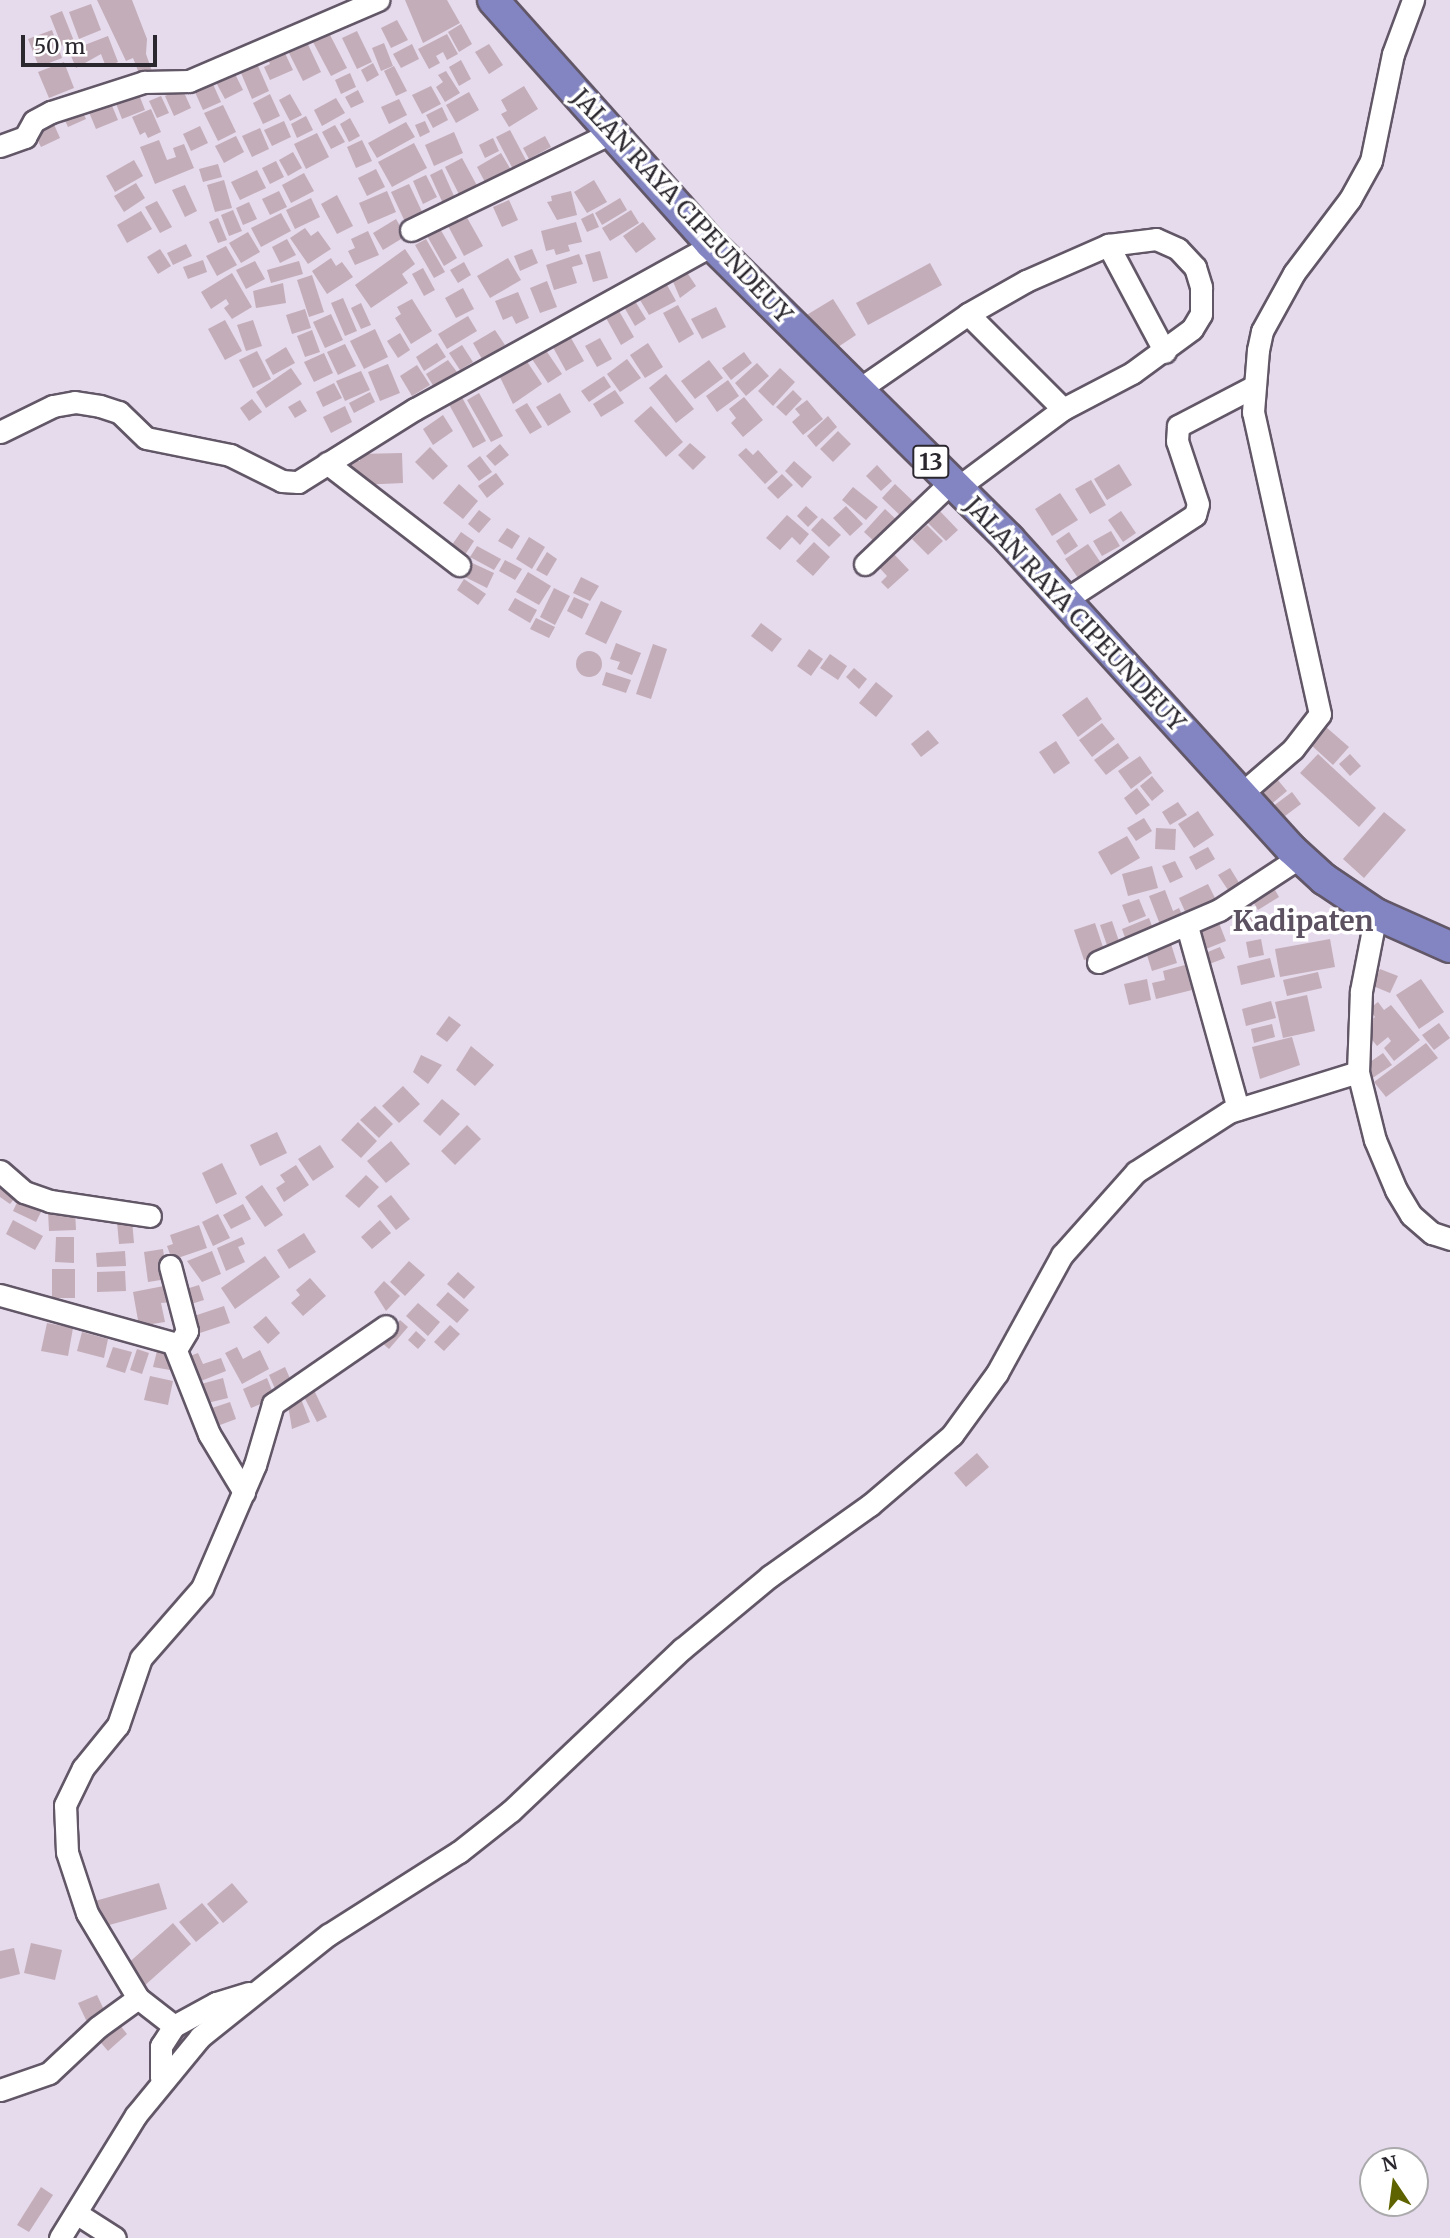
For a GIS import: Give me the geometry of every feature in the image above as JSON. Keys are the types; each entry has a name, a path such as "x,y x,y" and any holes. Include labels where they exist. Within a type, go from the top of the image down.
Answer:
{"highway":[{"name":"JALAN RAYA CIPEUNDEUY","path":"493,0 712,244 954,485 1065,600 1300,857 1324,879 1376,914"},
{"name":"13","path":"1376,914 1450,947"}],"street":[{"path":"0,146 25,136 34,121 51,112 144,82 189,81 378,0"},
{"path":"1241,794 1293,749 1320,714 1265,474 1253,387 1262,331 1278,299 1371,161 1393,54 1413,0"},
{"path":"411,230 611,133"},
{"path":"858,390 968,314 1026,281 1108,245 1156,239 1178,249 1195,267 1201,314 1192,329 1165,352 1063,409 954,485 865,564"},
{"path":"0,432 25,417 75,402 119,411 146,438 230,455 282,481 309,478 327,463 712,244"},
{"path":"1108,245 1165,352"},
{"path":"968,314 1063,409"},
{"path":"1065,600 1195,515 1198,504 1177,441 1178,426 1253,387"},
{"path":"327,463 459,565"},
{"path":"1098,962 1187,926 1242,897 1300,857"},
{"path":"1376,914 1361,990 1358,1072 1374,1140 1396,1190 1411,1215 1432,1233 1450,1239"},
{"path":"1187,926 1238,1109"},
{"path":"60,2238 161,2078 200,2037 328,1935 459,1852 559,1770 682,1649 770,1576 920,1465 952,1435 977,1403 1062,1255 1090,1219 1136,1172 1170,1146 1238,1109 1358,1072"},
{"path":"0,1171 24,1192 50,1201 150,1216"},
{"path":"170,1266 187,1331 176,1349"},
{"path":"0,1295 167,1340 176,1349 209,1434 244,1492"},
{"path":"174,2026 138,1998 87,1913 67,1852 62,1814 83,1768 118,1725 141,1658 202,1588 244,1492 273,1404 386,1326"},
{"path":"161,2078 161,2046 174,2026 216,2003 256,1992"},
{"path":"0,2090 49,2073 138,1998"},
{"path":"76,2213 115,2238"}],"building":[{"path":"97,0 132,0 147,39 146,54 152,71 140,76 133,58 126,61"},
{"path":"405,0 447,0 460,23 423,43"},
{"path":"91,4 101,30 79,39 69,12"},
{"path":"62,11 74,41 62,46 50,16"},
{"path":"397,20 408,40 391,48 381,28"},
{"path":"461,24 472,44 459,52 448,32"},
{"path":"52,30 62,58 39,67 28,39"},
{"path":"357,31 372,62 357,69 342,38"},
{"path":"329,33 347,68 331,76 313,42"},
{"path":"447,34 458,54 447,60 443,52 436,56 440,63 429,69 418,49"},
{"path":"108,36 118,62 106,67 101,54 76,68 69,51"},
{"path":"304,36 321,72 303,81 285,45"},
{"path":"384,43 393,66 381,71 372,48"},
{"path":"412,44 419,59 401,68 393,54"},
{"path":"489,44 503,65 489,74 475,52"},
{"path":"281,45 293,70 270,80 264,67 270,64 265,53"},
{"path":"255,59 269,91 252,99 238,66"},
{"path":"461,60 471,79 459,86 449,67"},
{"path":"64,62 74,88 49,98 38,72"},
{"path":"373,63 379,75 367,82 361,70"},
{"path":"231,66 243,90 225,99 212,75"},
{"path":"394,66 407,91 396,96 384,71"},
{"path":"446,71 460,93 445,102 436,87 443,82 438,75"},
{"path":"350,73 356,87 341,94 335,80"},
{"path":"212,82 221,102 203,110 194,90"},
{"path":"431,86 441,104 422,114 412,95"},
{"path":"524,86 538,109 509,127 501,114 507,111 501,100"},
{"path":"136,87 145,110 122,119 113,96"},
{"path":"182,88 191,108 174,116 165,96"},
{"path":"358,90 364,102 351,108 345,97"},
{"path":"469,92 479,110 456,123 446,105"},
{"path":"270,94 280,116 263,124 253,103"},
{"path":"290,94 302,115 290,121 279,100"},
{"path":"108,96 118,120 96,129 86,105"},
{"path":"161,96 169,113 157,118 149,101"},
{"path":"336,98 345,113 322,126 314,110"},
{"path":"399,99 407,115 389,124 381,107"},
{"path":"79,105 86,119 68,127 61,112"},
{"path":"223,105 236,132 218,141 204,113"},
{"path":"442,107 448,120 433,128 426,115"},
{"path":"151,109 161,132 148,138 145,132 140,135 132,117"},
{"path":"306,116 313,130 297,138 291,124"},
{"path":"350,118 360,136 349,142 340,124"},
{"path":"52,120 60,138 41,147 32,129"},
{"path":"284,121 291,137 272,146 264,130"},
{"path":"425,121 430,132 420,137 415,125"},
{"path":"406,122 415,137 377,158 368,143"},
{"path":"335,125 345,142 331,149 322,132"},
{"path":"200,126 208,143 191,151 183,134"},
{"path":"260,128 269,149 252,157 242,136"},
{"path":"510,130 528,164 514,171 496,137"},
{"path":"454,132 463,153 434,166 425,145"},
{"path":"317,133 329,157 306,169 294,144"},
{"path":"236,136 244,152 224,163 215,146"},
{"path":"545,136 551,147 529,159 523,148"},
{"path":"493,138 499,151 485,158 479,145"},
{"path":"159,140 167,160 176,157 173,148 184,144 194,168 155,184 140,147"},
{"path":"362,140 372,161 356,168 347,147"},
{"path":"414,143 427,168 392,187 378,162"},
{"path":"293,152 302,168 288,176 279,160"},
{"path":"501,153 511,170 486,184 477,167"},
{"path":"462,158 481,193 463,202 445,167"},
{"path":"134,160 143,176 115,192 106,176"},
{"path":"276,161 284,177 270,184 262,168"},
{"path":"218,164 222,177 203,182 199,169"},
{"path":"376,169 385,187 367,196 358,178"},
{"path":"442,169 458,205 446,210 430,175"},
{"path":"257,170 266,188 240,200 231,182"},
{"path":"304,173 314,191 291,203 282,185"},
{"path":"426,175 437,197 423,204 413,181"},
{"path":"224,180 232,208 215,212 207,185"},
{"path":"594,180 607,202 587,213 574,192"},
{"path":"136,183 145,198 124,212 114,196"},
{"path":"409,184 425,218 407,226 391,192"},
{"path":"185,185 197,211 185,217 172,190"},
{"path":"279,191 287,207 270,215 262,199"},
{"path":"387,191 396,212 368,224 359,203"},
{"path":"571,191 577,215 557,220 547,202 552,201 551,196"},
{"path":"337,195 353,226 337,234 321,204"},
{"path":"311,198 320,217 295,229 286,210"},
{"path":"620,198 627,210 602,225 595,213"},
{"path":"509,200 518,220 502,227 493,207"},
{"path":"157,201 172,227 160,233 145,207"},
{"path":"249,202 257,219 243,225 236,208"},
{"path":"233,210 242,231 229,236 221,215"},
{"path":"631,210 639,223 610,241 602,228"},
{"path":"141,211 152,229 127,243 117,225"},
{"path":"281,213 291,231 261,247 251,228"},
{"path":"593,213 599,227 587,232 581,219"},
{"path":"465,214 483,246 464,256 447,224"},
{"path":"218,218 227,240 218,243 209,222"},
{"path":"396,219 406,236 383,250 373,233"},
{"path":"576,222 582,242 568,245 570,251 556,255 554,249 546,251 541,231"},
{"path":"643,222 656,239 636,253 623,236"},
{"path":"439,227 457,258 444,266 426,234"},
{"path":"305,228 311,236 318,231 331,249 308,264 290,238"},
{"path":"368,231 379,255 355,265 348,251 355,248 351,239"},
{"path":"248,232 260,252 241,263 229,243"},
{"path":"287,239 296,255 280,263 272,247"},
{"path":"426,239 445,272 434,278 415,245"},
{"path":"186,244 192,256 173,265 167,253"},
{"path":"226,246 237,265 217,276 206,256"},
{"path":"160,249 171,266 158,274 147,257"},
{"path":"405,249 415,264 402,274 408,283 371,308 355,285"},
{"path":"532,249 538,263 520,271 514,256"},
{"path":"600,251 608,278 593,282 585,255"},
{"path":"579,254 583,264 572,267 577,283 554,290 546,265"},
{"path":"331,258 336,266 342,262 353,277 327,294 312,271"},
{"path":"508,258 521,280 490,298 477,276"},
{"path":"203,260 207,272 188,279 183,267"},
{"path":"255,261 265,279 246,289 236,270"},
{"path":"299,261 303,274 271,283 267,270"},
{"path":"464,262 471,275 458,283 450,270"},
{"path":"930,263 942,285 868,325 856,303"},
{"path":"423,268 435,290 424,296 412,274"},
{"path":"684,268 696,286 680,298 671,277"},
{"path":"232,273 252,307 232,319 224,308 229,304 226,299 211,309 201,292"},
{"path":"312,275 324,312 309,317 297,280"},
{"path":"547,281 557,307 540,313 530,288"},
{"path":"283,283 286,303 256,308 253,291"},
{"path":"667,285 676,301 649,315 640,300"},
{"path":"463,288 474,309 456,318 445,298"},
{"path":"518,292 529,318 516,324 512,316 503,320 495,301"},
{"path":"343,298 357,331 345,336 331,303"},
{"path":"412,299 432,331 411,344 395,318 401,314 397,307"},
{"path":"833,299 856,335 829,353 805,316"},
{"path":"635,301 646,319 635,326 624,307"},
{"path":"361,303 371,325 361,329 351,308"},
{"path":"678,305 694,334 679,343 663,313"},
{"path":"716,307 726,327 702,339 691,319"},
{"path":"305,309 311,328 292,334 286,315"},
{"path":"619,311 634,337 621,345 606,318"},
{"path":"331,314 343,340 325,348 313,322"},
{"path":"468,316 477,331 447,349 438,334"},
{"path":"225,320 242,351 225,360 208,329"},
{"path":"253,320 262,346 246,351 237,325"},
{"path":"375,329 388,357 364,369 350,341"},
{"path":"312,330 320,352 305,357 297,336"},
{"path":"495,330 505,345 482,359 473,343"},
{"path":"567,331 584,361 566,371 549,340"},
{"path":"400,333 410,350 398,358 387,341"},
{"path":"600,338 612,359 597,367 585,346"},
{"path":"437,343 446,357 424,371 416,357"},
{"path":"541,343 562,374 548,383 528,353"},
{"path":"648,343 663,367 645,378 630,355"},
{"path":"345,344 356,366 338,375 327,352"},
{"path":"462,345 473,362 460,370 449,353"},
{"path":"286,347 295,363 273,375 265,360"},
{"path":"257,351 271,379 253,388 239,360"},
{"path":"744,352 752,363 731,380 722,368"},
{"path":"324,353 333,373 314,382 304,362"},
{"path":"522,354 542,384 513,404 497,371"},
{"path":"627,359 641,378 620,392 607,374"},
{"path":"448,360 457,372 434,387 426,374"},
{"path":"709,360 723,378 695,399 681,381"},
{"path":"757,363 769,376 746,396 735,383"},
{"path":"388,364 400,393 380,401 368,372"},
{"path":"417,365 430,385 412,396 400,376"},
{"path":"291,368 302,384 266,408 256,392"},
{"path":"780,368 795,382 773,406 758,391"},
{"path":"361,371 370,390 345,401 336,381"},
{"path":"666,374 694,409 676,423 649,388"},
{"path":"604,376 611,387 589,402 581,391"},
{"path":"728,380 739,396 717,412 706,396"},
{"path":"334,383 342,398 323,407 316,392"},
{"path":"615,390 624,403 601,417 593,404"},
{"path":"793,390 802,399 786,416 776,407"},
{"path":"370,392 375,402 354,413 349,403"},
{"path":"459,392 486,441 473,448 446,399"},
{"path":"479,393 503,436 491,442 467,400"},
{"path":"560,393 571,412 548,426 536,407"},
{"path":"744,397 763,420 743,437 731,423 736,418 729,409"},
{"path":"252,399 262,412 249,421 240,408"},
{"path":"300,400 307,411 295,418 288,407"},
{"path":"807,400 823,419 803,435 792,422 800,415 795,409"},
{"path":"527,403 542,427 530,434 515,410"},
{"path":"345,406 352,422 331,433 323,417"},
{"path":"651,406 683,442 666,457 634,421"},
{"path":"443,415 453,431 433,445 423,429"},
{"path":"828,416 837,427 816,447 807,436"},
{"path":"838,431 851,444 833,462 820,449"},
{"path":"690,443 706,457 693,470 678,455"},
{"path":"500,444 509,455 495,466 486,456"},
{"path":"430,447 448,466 433,480 415,462"},
{"path":"746,448 753,455 758,450 778,472 765,484 738,455"},
{"path":"402,453 403,483 360,485 351,477 351,461 360,461 359,454"},
{"path":"480,456 492,472 479,481 467,466"},
{"path":"794,461 812,477 802,488 785,471"},
{"path":"1119,464 1132,485 1107,500 1094,479"},
{"path":"877,465 892,481 881,491 866,476"},
{"path":"496,473 504,484 487,498 478,486"},
{"path":"782,474 793,485 778,499 767,488"},
{"path":"1091,480 1106,505 1090,514 1075,489"},
{"path":"459,484 478,501 463,519 443,503"},
{"path":"895,484 918,506 905,520 882,498"},
{"path":"853,487 878,507 866,520 842,500"},
{"path":"1060,493 1078,520 1052,536 1035,509"},
{"path":"806,506 818,517 808,527 797,516"},
{"path":"846,506 863,524 850,536 833,518"},
{"path":"936,507 958,530 946,541 924,519"},
{"path":"885,509 899,522 878,545 864,532"},
{"path":"479,510 491,519 479,533 468,524"},
{"path":"1121,511 1136,533 1123,542 1108,520"},
{"path":"787,515 809,534 800,545 792,537 780,550 766,538"},
{"path":"822,518 841,535 829,547 811,530"},
{"path":"927,525 943,541 928,555 912,539"},
{"path":"507,528 520,536 512,549 498,541"},
{"path":"1111,531 1120,546 1102,556 1093,541"},
{"path":"461,532 474,541 463,558 449,549"},
{"path":"1069,532 1078,546 1065,555 1056,541"},
{"path":"529,537 545,547 532,569 516,559"},
{"path":"814,542 830,557 813,576 796,561"},
{"path":"1088,544 1101,563 1078,578 1065,559"},
{"path":"477,546 501,559 494,570 470,557"},
{"path":"890,550 909,570 888,589 881,582 887,576 875,563"},
{"path":"547,552 557,559 547,576 536,570"},
{"path":"505,560 522,569 515,580 499,571"},
{"path":"470,562 494,573 487,588 463,576"},
{"path":"528,572 551,586 539,605 516,592"},
{"path":"581,577 599,586 590,601 573,593"},
{"path":"464,579 486,594 478,605 457,590"},
{"path":"554,588 570,596 555,625 540,617"},
{"path":"574,597 589,604 582,619 567,611"},
{"path":"515,598 537,610 530,623 508,610"},
{"path":"601,601 622,611 606,644 585,634"},
{"path":"536,618 555,627 549,638 530,629"},
{"path":"761,623 782,639 772,652 751,636"},
{"path":"616,643 641,653 632,675 617,669 620,662 610,659"},
{"path":"653,644 667,649 651,699 636,694"},
{"path":"809,649 823,659 811,676 797,666"},
{"path":"589,651 598,655 602,664 598,673 589,677 580,673 576,664 580,655"},
{"path":"830,654 847,666 838,680 820,668"},
{"path":"854,668 867,679 859,689 846,677"},
{"path":"606,672 631,680 626,693 602,685"},
{"path":"876,682 893,696 876,717 859,703"},
{"path":"1087,697 1102,719 1078,737 1062,715"},
{"path":"1102,723 1115,739 1092,757 1079,740"},
{"path":"1326,727 1349,747 1333,765 1310,744"},
{"path":"928,730 939,743 921,757 911,744"},
{"path":"1056,741 1070,763 1054,774 1039,752"},
{"path":"1118,743 1129,758 1106,775 1094,760"},
{"path":"1318,754 1376,808 1359,827 1300,773"},
{"path":"1350,754 1361,766 1350,776 1339,764"},
{"path":"1140,756 1152,773 1131,789 1118,771"},
{"path":"1272,773 1287,791 1268,807 1253,789"},
{"path":"1152,776 1164,791 1152,801 1140,786"},
{"path":"1137,788 1150,805 1136,815 1124,798"},
{"path":"1292,792 1301,804 1281,819 1272,807"},
{"path":"1178,802 1187,815 1170,825 1162,812"},
{"path":"1198,811 1214,835 1194,848 1178,824"},
{"path":"1384,812 1406,830 1364,878 1343,859"},
{"path":"1144,818 1152,831 1136,841 1127,828"},
{"path":"1156,828 1176,829 1175,850 1155,849"},
{"path":"1127,836 1140,858 1111,875 1098,852"},
{"path":"1208,847 1215,859 1196,870 1189,857"},
{"path":"1175,861 1183,877 1170,883 1162,866"},
{"path":"1152,866 1158,888 1128,896 1122,874"},
{"path":"1230,868 1241,886 1230,893 1218,875"},
{"path":"1271,883 1279,897 1258,910 1249,895"},
{"path":"1208,884 1218,904 1188,918 1179,898"},
{"path":"1165,890 1173,911 1179,908 1184,919 1161,927 1149,896"},
{"path":"1139,899 1146,916 1129,923 1122,905"},
{"path":"1250,902 1260,922 1243,930 1233,911"},
{"path":"1149,918 1155,934 1128,946 1122,929"},
{"path":"1112,921 1121,947 1109,951 1100,925"},
{"path":"1095,923 1105,953 1084,960 1074,930"},
{"path":"1219,923 1226,941 1201,951 1194,933"},
{"path":"1261,939 1264,955 1249,958 1246,942"},
{"path":"1330,939 1335,967 1280,977 1275,949"},
{"path":"1170,941 1177,963 1152,971 1145,949"},
{"path":"1220,947 1225,958 1207,965 1203,954"},
{"path":"1270,958 1275,977 1241,985 1237,966"},
{"path":"1185,965 1192,990 1156,999 1152,983 1165,980 1163,971"},
{"path":"1380,969 1398,976 1390,993 1373,986"},
{"path":"1318,972 1322,988 1287,996 1283,980"},
{"path":"1147,979 1151,1000 1129,1005 1124,984"},
{"path":"1421,979 1444,1012 1419,1029 1396,995"},
{"path":"1307,995 1315,1031 1283,1038 1275,1002"},
{"path":"1271,1001 1276,1018 1246,1026 1242,1009"},
{"path":"1378,1002 1384,1010 1391,1005 1420,1040 1394,1061 1384,1048 1391,1041 1388,1037 1377,1046 1362,1027 1375,1017 1369,1009"},
{"path":"449,1016 461,1025 447,1042 436,1034"},
{"path":"1439,1023 1450,1038 1434,1050 1422,1035"},
{"path":"1272,1024 1275,1037 1254,1043 1251,1029"},
{"path":"1292,1037 1300,1065 1260,1079 1252,1047"},
{"path":"1426,1043 1438,1058 1386,1097 1374,1082"},
{"path":"471,1046 494,1065 475,1086 456,1070"},
{"path":"1383,1053 1392,1065 1368,1081 1360,1069"},
{"path":"421,1055 442,1065 428,1084 413,1072"},
{"path":"403,1086 420,1104 399,1123 382,1106"},
{"path":"442,1099 460,1114 440,1136 423,1121"},
{"path":"375,1106 393,1124 379,1138 360,1120"},
{"path":"358,1122 377,1141 361,1158 341,1140"},
{"path":"467,1125 481,1139 455,1165 441,1151"},
{"path":"277,1132 287,1153 260,1166 250,1145"},
{"path":"391,1141 410,1164 386,1183 367,1161"},
{"path":"320,1145 334,1167 313,1181 298,1159"},
{"path":"222,1163 237,1194 216,1204 202,1173"},
{"path":"296,1165 309,1185 284,1202 276,1188 285,1182 280,1175"},
{"path":"366,1175 379,1187 359,1208 345,1196"},
{"path":"0,1179 19,1193 10,1204 0,1197"},
{"path":"262,1185 283,1215 265,1227 245,1197"},
{"path":"21,1194 44,1206 36,1222 13,1211"},
{"path":"391,1195 410,1219 396,1230 377,1206"},
{"path":"243,1204 251,1219 231,1229 223,1215"},
{"path":"75,1210 76,1230 49,1231 48,1211"},
{"path":"218,1214 230,1238 213,1246 202,1222"},
{"path":"13,1220 43,1236 35,1250 6,1234"},
{"path":"132,1220 134,1243 119,1244 117,1222"},
{"path":"380,1220 391,1233 372,1249 361,1237"},
{"path":"199,1225 207,1248 172,1260 167,1246 173,1244 170,1235"},
{"path":"304,1233 316,1252 289,1269 277,1250"},
{"path":"56,1237 74,1237 74,1263 55,1262"},
{"path":"242,1237 245,1244 238,1247 245,1262 226,1271 217,1248"},
{"path":"163,1249 167,1279 148,1282 144,1252"},
{"path":"125,1251 126,1266 97,1267 96,1253"},
{"path":"212,1251 221,1274 202,1282 187,1261"},
{"path":"265,1256 280,1277 235,1309 221,1288"},
{"path":"409,1261 425,1275 405,1296 390,1282"},
{"path":"52,1269 75,1269 75,1298 52,1298"},
{"path":"125,1271 126,1291 97,1292 97,1272"},
{"path":"458,1272 475,1287 464,1299 447,1284"},
{"path":"310,1278 326,1296 303,1316 291,1303 300,1295 296,1290"},
{"path":"384,1281 400,1296 386,1311 374,1292"},
{"path":"169,1285 172,1302 161,1303 165,1322 139,1326 133,1292"},
{"path":"199,1285 204,1300 191,1304 186,1289"},
{"path":"448,1292 469,1310 457,1323 436,1305"},
{"path":"418,1303 440,1322 428,1336 406,1316"},
{"path":"224,1306 230,1323 194,1335 188,1318"},
{"path":"266,1316 280,1333 268,1344 253,1327"},
{"path":"400,1320 408,1327 389,1349 381,1342"},
{"path":"47,1323 73,1328 68,1356 41,1351"},
{"path":"450,1325 460,1334 444,1351 434,1342"},
{"path":"416,1331 426,1340 418,1349 408,1340"},
{"path":"82,1332 108,1339 104,1358 77,1351"},
{"path":"113,1347 132,1352 125,1373 106,1367"},
{"path":"237,1347 243,1359 260,1350 269,1369 242,1384 225,1353"},
{"path":"137,1349 149,1353 142,1374 130,1370"},
{"path":"157,1351 173,1354 170,1370 153,1367"},
{"path":"198,1353 203,1364 221,1358 226,1371 191,1385 182,1359"},
{"path":"285,1367 292,1383 276,1391 269,1375"},
{"path":"150,1376 173,1381 168,1405 144,1400"},
{"path":"223,1378 228,1398 199,1405 194,1386"},
{"path":"267,1378 275,1398 251,1408 243,1389"},
{"path":"312,1386 327,1417 317,1422 301,1391"},
{"path":"301,1399 310,1422 292,1429 288,1405"},
{"path":"230,1402 236,1419 212,1428 206,1410"},
{"path":"977,1453 989,1467 966,1487 954,1473"},
{"path":"159,1883 167,1909 102,1927 95,1901"},
{"path":"232,1883 248,1902 223,1923 207,1904"},
{"path":"202,1903 219,1923 196,1942 179,1922"},
{"path":"173,1923 191,1944 143,1987 124,1967"},
{"path":"31,1943 62,1950 55,1980 24,1973"},
{"path":"14,1948 20,1974 0,1979 0,1951"},
{"path":"97,1995 106,2014 87,2022 78,2003"},
{"path":"115,2019 127,2034 108,2051 95,2036"},
{"path":"41,2187 53,2195 29,2232 17,2225"}],"district":[{"name":"Kadipaten","path":"1303,921"}]}
